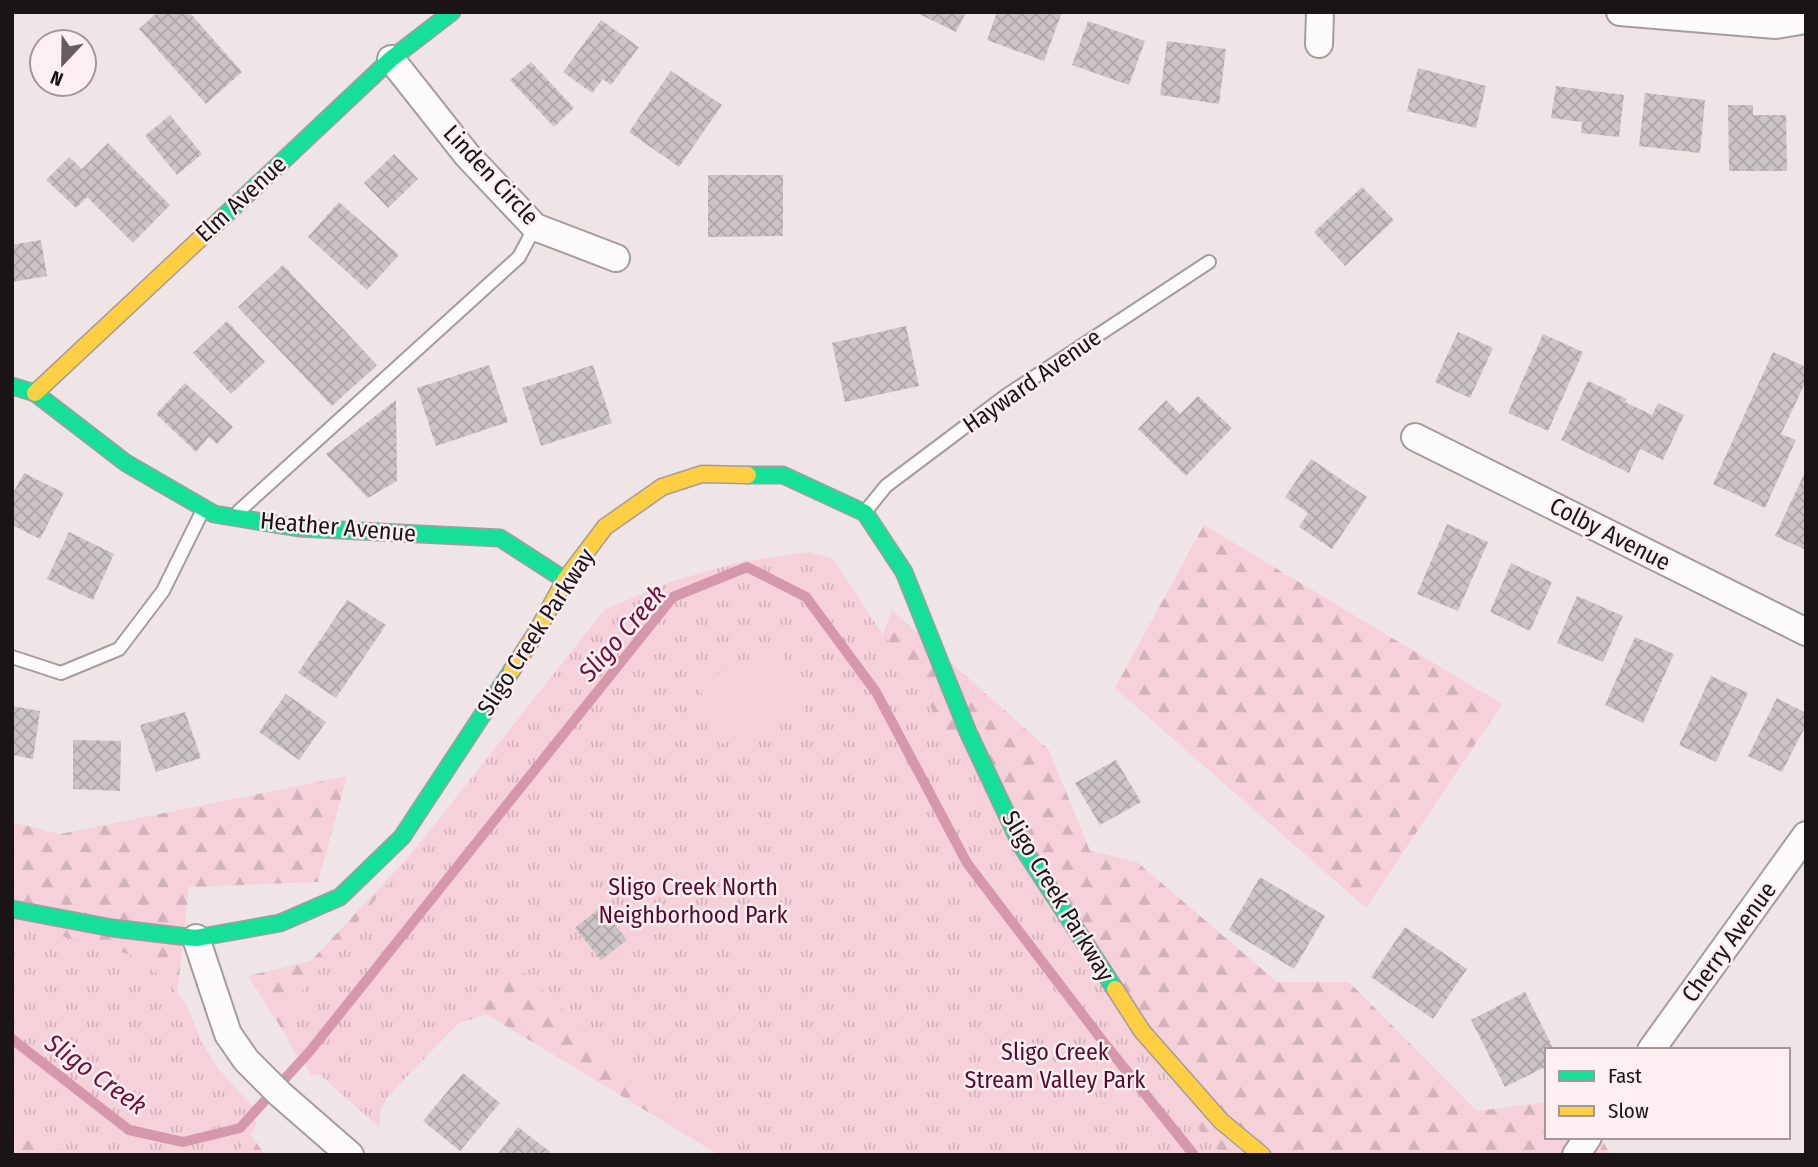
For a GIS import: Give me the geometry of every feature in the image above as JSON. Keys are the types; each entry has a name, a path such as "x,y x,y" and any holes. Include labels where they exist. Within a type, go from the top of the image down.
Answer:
{"street":[{"name":"Elm Avenue","path":"35,393 390,59 452,12"},
{"path":"1319,44 1320,12"},
{"path":"1620,12 1776,25 1806,20"},
{"name":"Linden Circle","path":"390,59 467,155 535,226 616,257"},
{"name":"Heather Avenue","path":"12,386 35,393 126,463 214,514 299,528 500,538 565,580"},
{"name":"Colby Avenue","path":"1415,437 1806,632"},
{"name":"Sligo Creek Parkway","path":"12,909 112,928 196,938 280,923 340,897 402,837 536,633 565,580 606,527 662,487 702,474 783,475 865,513 904,572 968,732 1021,845 1142,1031 1221,1121 1262,1155"},
{"name":"Cherry Avenue","path":"1652,1048 1806,835"},
{"path":"196,938 228,1034 246,1060 344,1153"},
{"path":"1576,1155 1587,1139"}],"lane":[{"path":"233,517 520,257 535,226"},
{"name":"Hayward Avenue","path":"865,513 886,486 1007,396 1209,262"},
{"path":"12,657 61,673 120,649 163,591 204,508"}],"green space":[{"path":"1204,525 1502,704 1366,908 1115,688"},
{"path":"810,552 833,559 1041,874 1203,1135 1223,1155 719,1155 515,965 388,1096 380,1111 380,1128 295,1053 286,1030 291,1006 605,609 674,581 739,562"},
{"path":"892,610 1049,750 1090,851 1137,862 1277,982 1349,982 1477,1111 1545,1102 1545,1139 1601,1139 1611,1155 719,1155 486,1014 312,1076 248,976 311,961 624,626 774,924"},
{"path":"779,649 804,712 721,744 697,681"},
{"path":"347,776 318,882 189,887 174,1023 265,1155 12,1155 12,822 60,834"},
{"path":"12,926 94,943 130,955 161,976 186,1003 201,1041 218,1068 252,1106 256,1125 247,1142 232,1155 69,1155 65,1150 12,1137"}],"building":[{"path":"158,12 189,12 242,72 206,104 139,29"},
{"path":"915,12 966,12 956,32"},
{"path":"997,12 1062,12 1044,61 987,40"},
{"path":"601,20 639,47 611,85 603,79 592,93 563,72"},
{"path":"1088,21 1145,41 1129,85 1072,65"},
{"path":"1167,41 1226,49 1219,104 1160,95"},
{"path":"531,62 574,108 554,127 510,80"},
{"path":"1418,68 1486,86 1476,128 1407,111"},
{"path":"671,71 722,105 679,167 629,132"},
{"path":"1556,86 1624,95 1619,137 1581,133 1582,122 1551,118"},
{"path":"1645,93 1705,100 1700,153 1639,146"},
{"path":"1728,105 1753,105 1753,115 1786,115 1787,171 1729,171"},
{"path":"170,115 202,154 177,175 145,136"},
{"path":"108,143 170,205 133,243 87,197 76,208 46,180 69,157 82,169"},
{"path":"394,154 418,179 388,208 364,183"},
{"path":"708,175 783,175 783,236 708,237"},
{"path":"1362,187 1394,220 1345,266 1314,232"},
{"path":"339,202 399,255 367,290 308,237"},
{"path":"41,240 47,276 12,282 12,245"},
{"path":"283,265 377,365 332,406 238,307"},
{"path":"227,321 265,362 231,394 193,353"},
{"path":"906,326 919,386 845,402 832,343"},
{"path":"1458,332 1493,348 1470,398 1435,382"},
{"path":"1543,334 1583,352 1548,431 1508,413"},
{"path":"1773,352 1806,367 1806,381 1781,434 1796,440 1765,508 1713,484"},
{"path":"489,365 508,422 436,446 417,388"},
{"path":"593,365 612,423 541,446 522,388"},
{"path":"1588,381 1627,399 1625,402 1652,415 1658,403 1684,415 1663,460 1640,449 1629,473 1561,440"},
{"path":"185,383 233,427 217,444 209,437 196,452 156,414"},
{"path":"1198,396 1232,428 1186,476 1138,429 1166,400 1180,414"},
{"path":"396,400 397,481 368,498 326,454"},
{"path":"1311,459 1367,497 1332,549 1299,527 1308,513 1285,497"},
{"path":"1806,470 1806,550 1775,536"},
{"path":"24,473 64,493 40,539 12,525 12,495"},
{"path":"1447,524 1488,542 1458,611 1417,594"},
{"path":"69,532 114,554 93,600 47,579"},
{"path":"1511,563 1552,582 1530,631 1490,612"},
{"path":"1577,596 1623,616 1603,662 1557,643"},
{"path":"347,600 386,625 336,698 298,673"},
{"path":"1635,637 1674,654 1643,723 1605,705"},
{"path":"1711,676 1748,693 1716,762 1679,745"},
{"path":"286,694 326,722 299,760 259,732"},
{"path":"1777,698 1806,713 1806,725 1782,772 1748,756"},
{"path":"12,706 40,711 33,759 12,755"},
{"path":"185,712 201,758 156,772 140,725"},
{"path":"73,740 121,741 120,791 73,789"},
{"path":"1116,760 1141,802 1100,825 1075,783"},
{"path":"1260,877 1325,916 1294,969 1229,930"},
{"path":"601,907 627,940 601,960 575,928"},
{"path":"1405,927 1467,969 1433,1019 1371,977"},
{"path":"1525,992 1553,1048 1545,1048 1545,1067 1505,1087 1471,1020"},
{"path":"463,1073 500,1103 460,1151 423,1121"},
{"path":"518,1127 550,1152 547,1155 497,1155"}],"waterway":[{"name":"Sligo Creek","path":"12,1039 129,1130 183,1142 240,1128 310,1051 673,597 747,567 806,597 876,692 967,863 1105,1044 1194,1155"}],"traffic: fast":[{"path":"220,220 391,59 452,12"},
{"path":"12,386 35,393 126,463 214,514 299,528 500,538 565,580"},
{"path":"748,475 783,475 865,513 904,572 968,732 1021,845 1115,989"},
{"path":"12,909 112,928 196,938 280,923 340,897 402,837 512,670"}],"traffic: slow":[{"path":"35,393 220,220"},
{"path":"512,670 565,580 605,527 662,487 702,474 748,475"},
{"path":"1115,989 1142,1031 1221,1121 1262,1155"}],"park label":[{"name":"Sligo Creek North Neighborhood Park","path":"693,901"},
{"name":"Sligo Creek Stream Valley Park","path":"1055,1066"}]}
